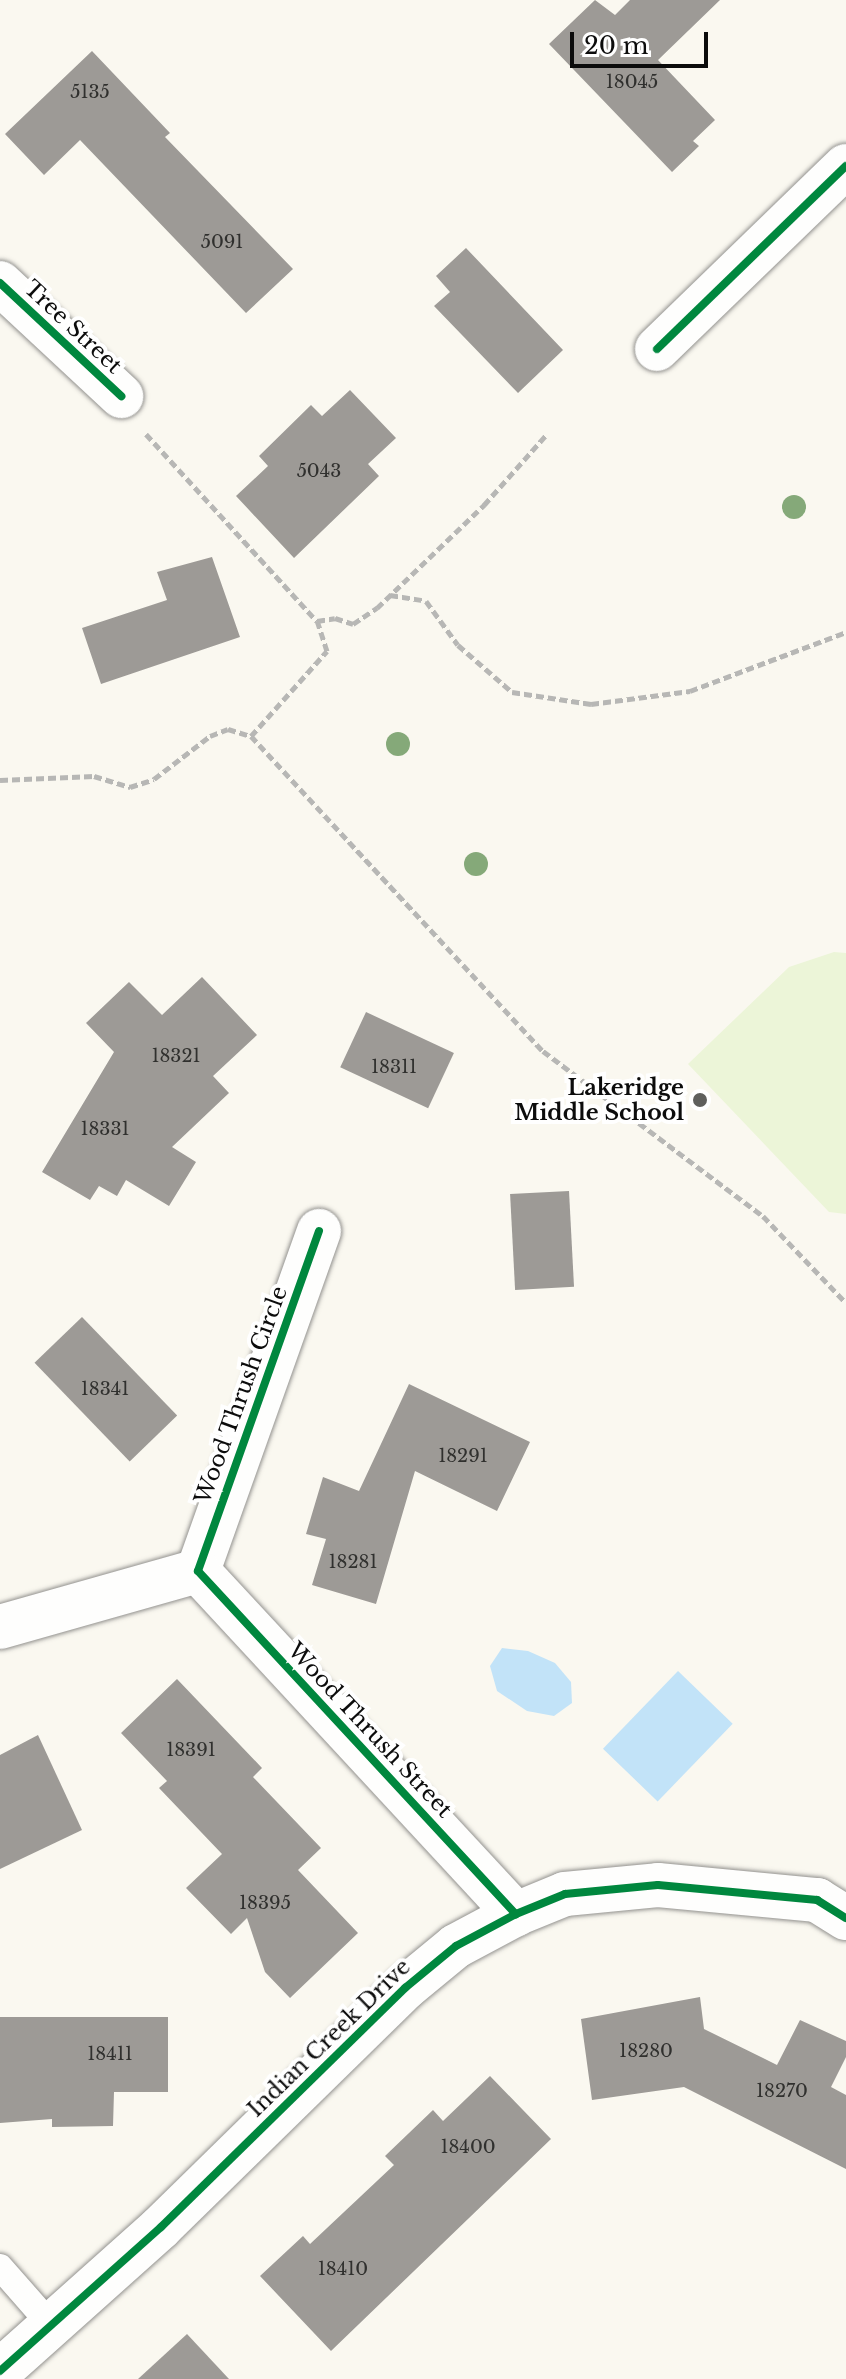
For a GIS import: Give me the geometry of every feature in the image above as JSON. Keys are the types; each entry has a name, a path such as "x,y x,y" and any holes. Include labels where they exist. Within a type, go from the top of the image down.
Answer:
{"street":[{"path":"657,349 846,166"},
{"name":"Tree Street","path":"0,283 121,396"},
{"name":"Wood Thrush Circle","path":"198,1571 319,1231"},
{"path":"0,1627 198,1571"},
{"name":"Wood Thrush Street","path":"198,1571 516,1914"},
{"name":"Indian Creek Drive","path":"0,2371 161,2227 405,1988 456,1946 516,1914 565,1894 658,1885 817,1900 846,1918"}],"lane":[{"path":"0,2267 51,2325"}],"path":[{"path":"121,396 158,450 317,621 327,651 251,736"},
{"path":"317,621 335,618 353,624 484,505 547,434"},
{"path":"389,594 426,601 458,645 512,692 569,702 622,703 690,691 846,632"},
{"path":"0,780 94,776 130,787 154,779 210,736 228,729 251,736 543,1051 763,1216 846,1303"}],"green space":[{"path":"834,952 846,953 846,1214 829,1212 688,1064 789,967"}],"water":[{"path":"502,1648 528,1651 555,1663 571,1682 572,1703 554,1716 527,1711 497,1691 490,1666"},
{"path":"678,1671 733,1724 658,1801 603,1749"}],"building":[{"path":"595,0 615,15 630,0 720,0 658,60 715,120 693,141 699,146 672,172 549,44"},
{"path":"92,51 170,133 165,137 293,269 246,313 80,140 44,175 5,134"},
{"path":"466,248 563,350 518,393 434,306 450,292 436,276"},
{"path":"350,390 396,438 368,464 379,476 294,558 236,496 268,466 259,456 311,405 322,416"},
{"path":"212,557 240,637 101,684 82,628 167,600 157,572"},
{"path":"202,977 257,1035 213,1076 229,1093 172,1147 196,1162 169,1206 126,1180 117,1196 99,1186 90,1200 42,1172 114,1052 86,1023 129,982 162,1015"},
{"path":"366,1012 454,1053 428,1108 340,1067"},
{"path":"569,1191 574,1287 515,1290 510,1194"},
{"path":"82,1317 177,1416 130,1461 35,1363"},
{"path":"409,1384 530,1442 497,1511 415,1471 376,1604 312,1585 326,1539 306,1534 323,1477 359,1491"},
{"path":"177,1679 262,1768 253,1777 321,1848 298,1870 358,1933 290,1998 265,1972 247,1918 231,1934 186,1888 222,1854 159,1788 167,1781 121,1733"},
{"path":"38,1735 82,1830 0,1869 0,1755"},
{"path":"700,1997 704,2029 777,2065 800,2020 846,2041 846,2057 831,2087 846,2095 846,2169 684,2087 592,2100 581,2019"},
{"path":"0,2017 168,2017 168,2092 114,2092 113,2126 52,2127 52,2119 0,2123"},
{"path":"490,2076 551,2139 331,2351 260,2276 303,2236 310,2244 394,2165 385,2156 433,2110 443,2121"},
{"path":"187,2334 229,2379 138,2379"}],"cycle path":[{"path":"657,349 846,166"},
{"path":"0,283 121,396"},
{"path":"319,1231 198,1571 516,1914"},
{"path":"0,2371 161,2227 405,1988 456,1946 516,1914 565,1894 658,1885 817,1900 846,1918"}],"place":[{"name":"Lakeridge Middle School","path":"700,1100"}]}
